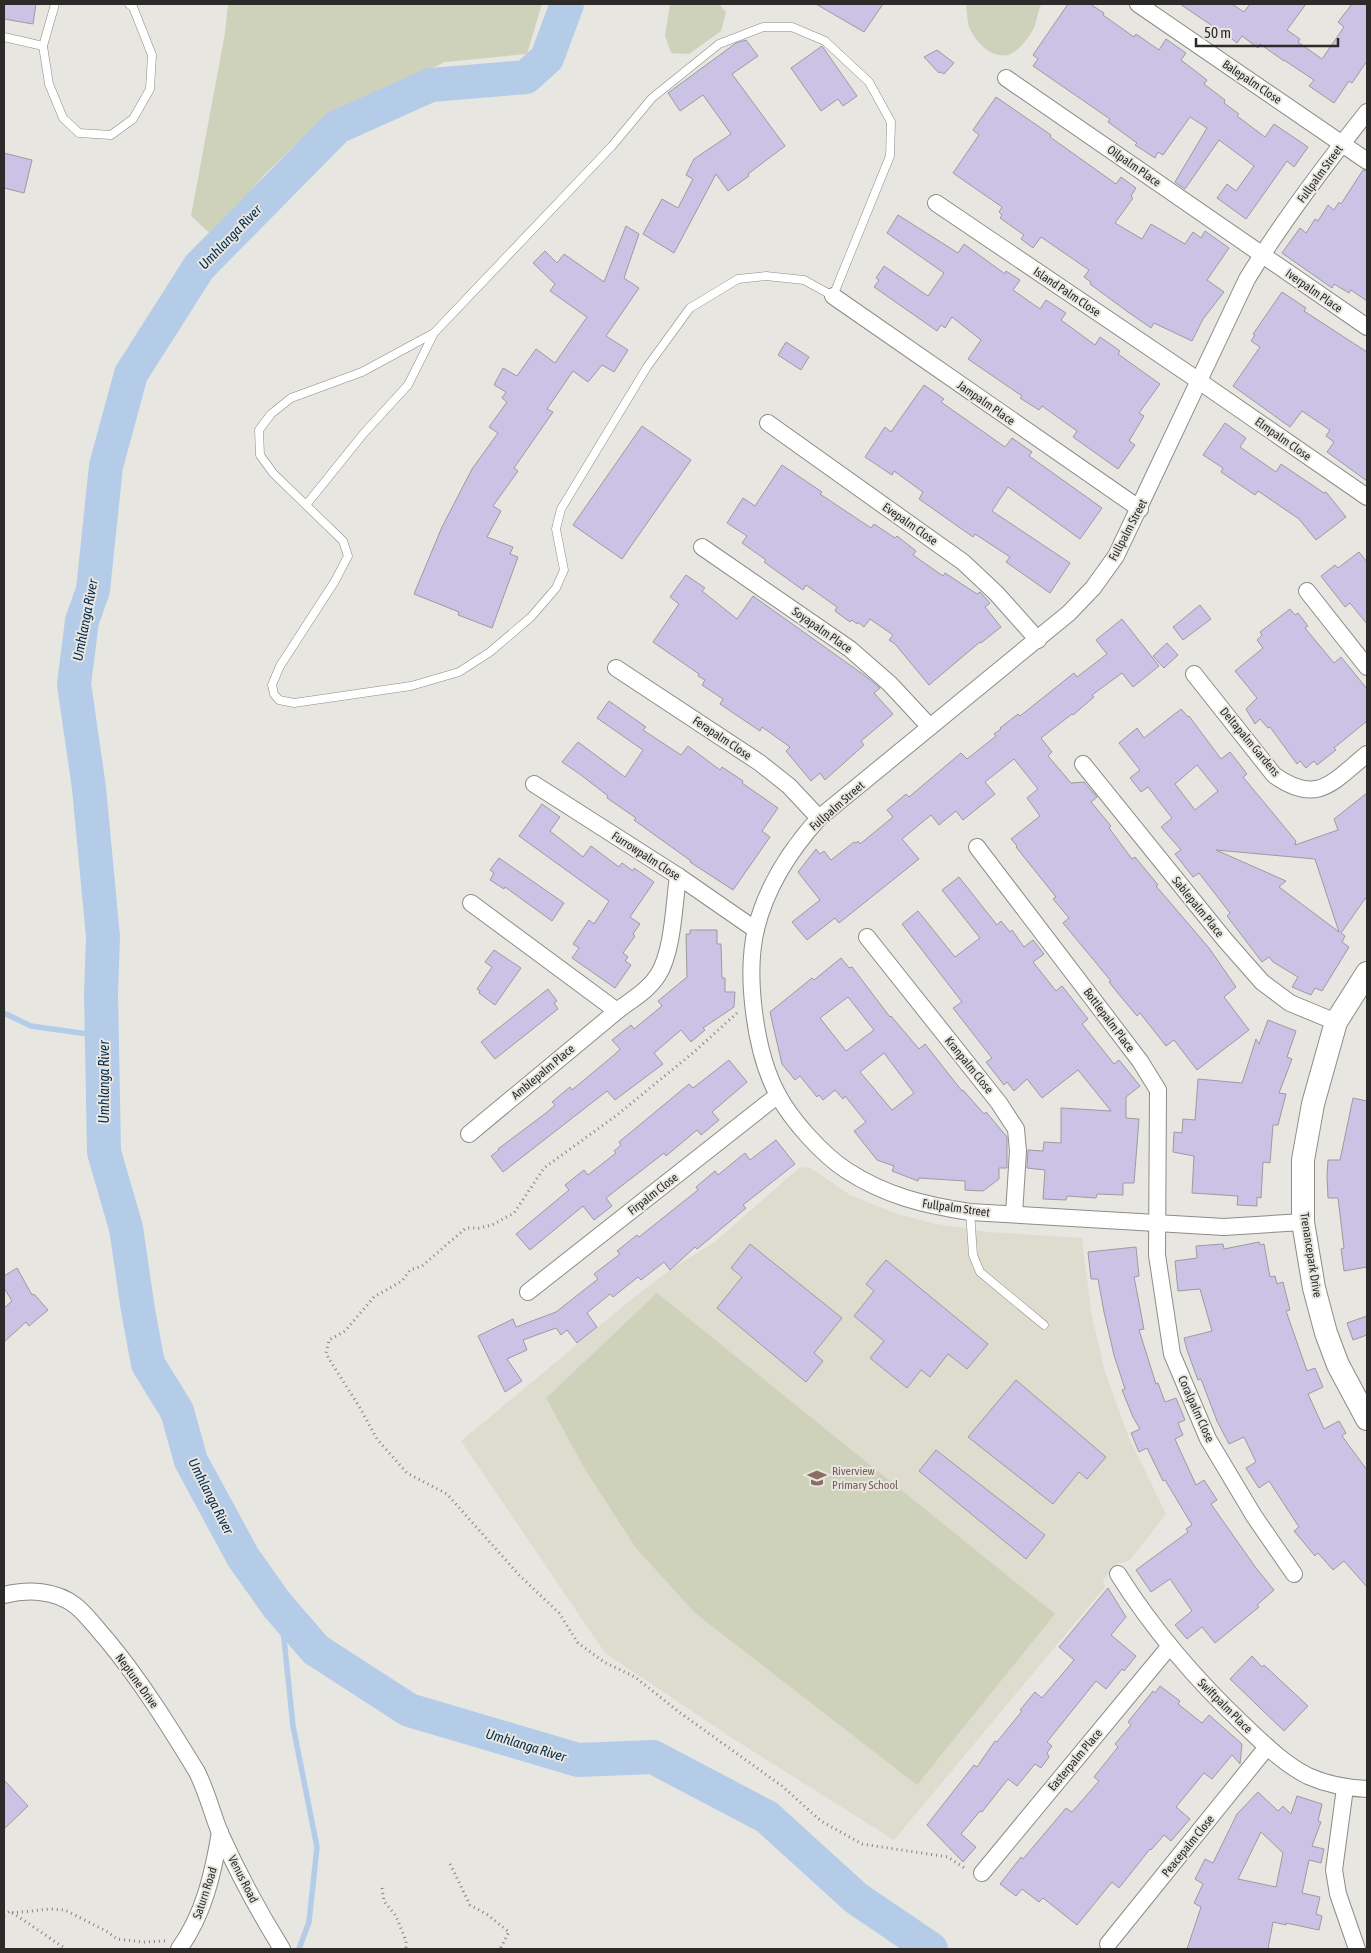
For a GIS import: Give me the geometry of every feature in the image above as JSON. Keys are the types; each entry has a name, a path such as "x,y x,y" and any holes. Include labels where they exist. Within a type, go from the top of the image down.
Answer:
{"street":[{"name":"Balepalm Close","path":"1138,4 1367,161"},
{"name":"Oilpalm Place","path":"1006,78 1262,254"},
{"name":"Fullpalm Street","path":"1304,1222 1224,1227 970,1212 929,1206 874,1187 845,1170 818,1147 778,1096 767,1070 754,1019 752,978 756,930 764,905 784,864 799,840 819,818 1069,614 1093,588 1116,556 1140,509 1247,278 1262,254 1367,112"},
{"name":"Island Palm Close","path":"936,203 1199,381"},
{"name":"Iverpalm Place","path":"1262,254 1367,328"},
{"name":"Jampalm Place","path":"833,296 1140,509"},
{"name":"Elmpalm Close","path":"1199,381 1367,497"},
{"name":"Evepalm Close","path":"768,423 963,562 996,593 1038,640"},
{"name":"Soyapalm Place","path":"702,547 850,649 890,684 930,728"},
{"path":"1307,591 1367,667"},
{"name":"Ferapalm Close","path":"616,668 760,763 789,786 819,818"},
{"name":"Deltapalm Gardens","path":"1194,674 1274,774 1289,785 1303,790 1319,789 1334,781 1367,754"},
{"name":"Sablepalm Place","path":"1083,764 1225,940 1262,982 1290,1003 1336,1022"},
{"name":"Furrowpalm Close","path":"534,784 678,876 756,930"},
{"name":"Bottlepalm Place","path":"977,847 1140,1061 1158,1090 1157,1223"},
{"name":"Amblepalm Place","path":"469,1134 616,1011 642,992 658,976 667,957 678,876"},
{"path":"471,903 616,1011"},
{"name":"Kranpalm Close","path":"867,937 999,1103 1016,1129 1018,1151 1014,1214"},
{"name":"Trenancepark Drive","path":"1367,973 1336,1022 1313,1104 1303,1160 1304,1222 1314,1288 1326,1333 1338,1365 1367,1419"},
{"name":"Firpalm Close","path":"528,1292 778,1096"},
{"name":"Coralpalm Close","path":"1157,1223 1157,1255 1172,1354 1208,1439 1254,1516 1294,1574"},
{"name":"Swiftpalm Place","path":"1118,1574 1139,1607 1169,1647 1229,1711 1267,1747 1306,1775 1325,1783 1345,1788 1367,1789"},
{"name":"Neptune Drive","path":"4,1595 28,1590 53,1594 76,1606 97,1628 147,1693 172,1731 204,1785 220,1832"},
{"name":"Easterpalm Place","path":"982,1873 1169,1647"},
{"name":"Peacepalm Close","path":"1108,1944 1267,1747"},
{"path":"1345,1788 1334,1870 1338,1894 1357,1949"},
{"name":"Venus Road","path":"220,1832 267,1926 282,1949"},
{"name":"Saturn Road","path":"180,1948 189,1935 203,1905 214,1868 220,1832"}],"lane":[{"path":"55,4 43,46 49,84 63,118 79,133 111,135 133,119 150,89 152,55 133,7 130,4"},
{"path":"306,505 364,433 408,385 434,333 612,146 652,98 719,44 763,26 792,27 825,41 869,82 891,122 890,156 833,296 804,280 766,276 738,279 690,308 647,367 561,508 556,529 564,570 556,588 531,617 490,652 460,672 412,686 294,702 280,700 274,694 272,685 280,666 335,581 348,556 343,541 306,505 274,473 260,455 259,430 267,419 291,398 362,372 434,333"},
{"path":"4,37 43,46"},
{"path":"970,1212 972,1255 980,1272 1044,1325"}],"path":[{"path":"752,1000 694,1052 636,1099 544,1168 514,1213 492,1225 466,1228 422,1266 410,1270 402,1280 374,1298 345,1331 329,1340 326,1354 377,1439 408,1473 447,1494 519,1576 559,1613 578,1643 604,1662 635,1677 679,1712 782,1786 821,1821 862,1844 948,1857 977,1878 982,1873"},
{"path":"450,1864 470,1905 488,1915 509,1932 500,1949"},
{"path":"382,1888 384,1900 396,1916 406,1942 406,1949"},
{"path":"4,1915 10,1911 12,1913 50,1909 65,1910 108,1932 117,1939 143,1942 172,1941 180,1948"},
{"path":"12,1913 66,1949"}],"shaded area":[{"name":"Riverview Primary School","path":"809,1167 850,1195 897,1214 936,1224 989,1232 1082,1238 1091,1312 1105,1372 1129,1438 1166,1514 1129,1561 1117,1564 1103,1580 1105,1587 894,1840 735,1740 605,1653 461,1441 633,1298 670,1270 715,1242 799,1168"}],"green space":[{"path":"228,4 542,4 527,54 445,62 324,118 265,174 213,236 191,216 225,33"},
{"path":"670,4 719,4 726,12 721,31 689,54 671,53 665,36"},
{"path":"966,4 1042,4 1034,28 1028,38 1017,50 1002,56 988,51 972,34 967,18"},
{"path":"657,1293 1055,1614 917,1785 695,1613 636,1548 586,1471 546,1398"}],"building":[{"path":"4,4 36,4 33,24 4,19"},
{"path":"816,4 883,4 864,32"},
{"path":"1068,4 1090,4 1134,37 1136,34 1159,50 1166,39 1186,53 1181,60 1207,80 1204,84 1225,100 1224,103 1239,114 1237,116 1265,137 1274,124 1308,147 1294,167 1287,161 1246,219 1217,198 1227,184 1236,191 1254,166 1219,140 1185,189 1175,182 1207,128 1190,117 1163,155 1158,152 1155,158 1135,145 1137,143 1108,122 1110,119 1033,66 1038,59 1033,55"},
{"path":"1180,4 1232,4 1244,12 1250,4 1306,4 1287,30 1300,39 1298,42 1322,59 1344,27 1338,22 1352,4 1367,4 1367,61 1352,83 1349,81 1334,103 1309,86 1314,80 1260,44 1258,48 1242,36 1237,43 1228,36 1225,40 1209,28 1211,25"},
{"path":"746,40 758,56 732,74 785,146 728,191 716,174 674,253 643,234 662,199 678,208 693,179 686,175 694,159 731,134 703,95 680,111 668,93 736,43"},
{"path":"822,46 857,96 843,106 838,99 821,111 791,68"},
{"path":"937,50 954,63 944,74 939,73 924,57"},
{"path":"996,97 1051,135 1050,137 1116,184 1121,177 1136,188 1131,196 1133,198 1115,223 1142,239 1151,224 1185,244 1193,232 1201,238 1205,231 1229,248 1207,280 1224,292 1203,319 1192,341 1154,323 1151,328 1090,284 1091,282 1084,277 1089,270 1041,237 1033,248 1021,239 1024,235 1000,218 1002,215 999,212 1002,207 953,173 979,135 973,130"},
{"path":"4,153 32,160 24,193 4,188"},
{"path":"1363,170 1367,171 1367,301 1351,290 1349,293 1334,284 1332,288 1282,253 1300,228 1306,233 1315,219 1318,221 1328,205 1334,210 1339,202 1341,204"},
{"path":"898,215 958,253 964,244 1005,274 1006,271 1020,280 1013,290 1040,309 1046,300 1066,313 1061,320 1095,345 1100,337 1120,351 1118,354 1160,384 1139,413 1144,416 1129,441 1135,445 1118,469 1073,437 1077,431 1042,406 1039,410 1020,398 1022,396 968,359 981,340 952,317 945,328 941,325 937,331 874,287 879,280 876,278 884,266 928,296 944,273 887,233"},
{"path":"626,226 639,234 624,278 639,288 606,336 628,350 614,372 602,365 588,382 573,371 547,409 553,412 514,468 518,471 493,506 501,511 487,537 513,547 510,554 518,557 492,628 458,615 459,612 414,594 442,527 472,469 498,433 489,427 507,402 502,398 506,392 494,385 503,368 517,376 536,349 555,363 587,317 550,291 555,284 533,263 545,251 557,263 564,254 604,282"},
{"path":"1282,292 1306,308 1304,311 1367,352 1367,481 1327,452 1334,442 1326,436 1330,430 1302,411 1290,427 1233,386 1260,347 1251,341 1255,335 1253,334"},
{"path":"786,342 809,357 801,370 778,355"},
{"path":"924,385 944,399 941,402 1005,447 1012,438 1032,452 1029,456 1102,508 1080,539 1008,487 992,511 1070,563 1050,593 1006,562 1010,557 975,534 973,537 919,499 923,492 894,471 892,475 865,457 885,427 891,432"},
{"path":"1225,423 1246,438 1240,447 1276,472 1281,464 1324,493 1326,492 1346,517 1316,540 1299,519 1258,491 1255,495 1221,472 1223,468 1203,455"},
{"path":"642,426 691,460 622,559 573,525"},
{"path":"782,465 822,492 820,494 871,528 874,524 895,538 897,536 916,551 913,555 943,576 945,573 977,594 980,592 990,603 985,607 1001,627 929,685 895,644 889,640 893,635 870,619 864,627 858,622 857,624 852,620 850,622 835,611 837,607 806,585 803,590 764,562 766,560 742,543 747,536 727,523 743,498 755,506"},
{"path":"1359,552 1367,562 1367,624 1350,603 1345,607 1321,576 1335,565 1338,568"},
{"path":"686,575 705,588 702,591 737,619 753,596 880,688 874,693 893,714 861,741 864,745 825,780 820,773 811,781 786,751 790,747 762,727 760,731 720,704 723,699 702,685 705,680 698,676 699,674 653,642 679,604 670,597"},
{"path":"1200,605 1211,619 1183,640 1173,627"},
{"path":"1290,609 1295,615 1298,613 1308,626 1305,628 1334,663 1341,657 1367,689 1367,721 1334,748 1336,750 1317,765 1314,761 1306,768 1300,761 1297,764 1270,727 1268,728 1260,719 1255,724 1246,709 1257,698 1235,671 1263,648 1257,640 1262,635 1260,632"},
{"path":"1122,619 1159,666 1133,687 1122,673 1092,695 1094,697 1073,715 1041,738 1052,752 1048,756 1071,783 1084,782 1097,797 1091,802 1111,826 1109,828 1132,859 1135,857 1158,885 1156,886 1209,948 1236,987 1224,997 1249,1030 1197,1070 1174,1040 1166,1046 1140,1013 1137,1016 1117,992 1109,982 1111,981 1063,923 1069,918 1053,899 1056,897 1011,839 1040,816 1027,798 1038,789 1014,759 985,782 995,794 963,820 956,811 939,825 931,815 902,839 919,859 839,923 835,918 807,940 792,922 820,900 798,872 816,849 820,854 824,851 831,860 854,842 858,841 860,844 893,817 887,810 906,794 909,797 961,753 967,759 996,736 994,734 1000,728 1018,714 1020,716 1074,673 1077,677 1107,654 1096,640"},
{"path":"1167,643 1178,655 1164,668 1153,656"},
{"path":"609,701 646,727 643,730 681,755 688,746 720,770 722,767 743,781 742,783 778,808 762,831 770,837 733,890 690,862 634,820 636,818 607,798 608,796 562,762 578,742 625,777 643,750 597,718"},
{"path":"1181,709 1189,716 1221,759 1230,752 1247,774 1243,777 1296,841 1295,845 1338,830 1334,819 1367,793 1367,896 1341,933 1345,936 1342,942 1349,947 1322,991 1315,988 1311,995 1292,987 1298,977 1273,962 1269,957 1262,962 1227,916 1230,913 1199,873 1193,877 1175,854 1181,850 1161,827 1172,818 1148,787 1141,792 1130,778 1140,770 1119,743 1137,728 1144,738","holes":["1197,765 1218,791 1195,810 1175,784","1216,850 1315,859 1339,932 1279,887 1286,881"]},
{"path":"542,804 560,817 550,831 583,857 591,846 619,867 622,863 633,871 634,868 654,882 630,917 640,924 633,934 635,936 623,953 628,957 625,961 631,965 615,988 572,958 579,948 573,944 589,920 594,924 609,901 519,836"},
{"path":"499,858 564,903 552,921 505,887 504,889 490,880 494,873 490,870"},
{"path":"959,877 997,925 1001,921 1010,932 1012,930 1024,947 1033,940 1044,954 1033,962 1056,991 1062,986 1088,1019 1082,1024 1114,1064 1119,1060 1140,1086 1126,1097 1126,1118 1139,1119 1134,1183 1123,1183 1123,1195 1097,1194 1096,1198 1067,1196 1066,1200 1043,1199 1045,1170 1027,1168 1028,1150 1043,1151 1044,1142 1061,1143 1061,1108 1111,1111 1078,1070 1042,1098 1027,1079 1014,1091 1007,1082 1004,1085 986,1062 992,1058 953,1008 962,1002 902,924 918,911 955,957 980,938 942,890"},
{"path":"690,930 717,930 717,944 721,944 722,978 725,978 725,992 735,992 734,1007 703,1028 705,1030 691,1042 681,1030 654,1053 663,1064 615,1100 607,1091 503,1172 491,1156 546,1113 555,1105 552,1102 570,1087 572,1090 614,1055 620,1049 612,1040 631,1025 634,1029 662,1006 658,1001 687,977 686,934 690,934"},
{"path":"494,950 521,968 495,1005 479,993 480,991 477,989 492,967 485,962"},
{"path":"841,958 849,968 852,967 890,1017 919,1049 925,1044 962,1091 984,1114 986,1112 1007,1137 1007,1168 999,1168 999,1179 983,1191 965,1190 965,1181 919,1178 918,1181 892,1171 894,1166 877,1160 854,1131 866,1122 845,1096 843,1099 835,1090 823,1100 819,1095 817,1097 800,1076 795,1080 782,1064 770,1012 812,978 814,980","holes":["848,997 874,1030 846,1051 820,1018","884,1053 914,1093 892,1110 860,1072"]},
{"path":"548,989 557,1001 554,1003 558,1009 495,1059 481,1042"},
{"path":"1268,1020 1296,1031 1287,1057 1292,1059 1279,1093 1286,1094 1278,1125 1273,1125 1270,1163 1263,1162 1261,1198 1257,1197 1257,1206 1237,1205 1238,1196 1192,1193 1194,1156 1173,1152 1174,1132 1182,1133 1183,1119 1195,1120 1198,1079 1242,1083 1256,1039 1259,1044"},
{"path":"729,1060 747,1082 712,1112 719,1120 701,1135 697,1130 666,1156 664,1153 606,1198 612,1206 594,1220 583,1206 530,1250 516,1234 569,1190 565,1185 584,1170 588,1175 616,1153 614,1151 621,1145 619,1142 689,1084 693,1088"},
{"path":"1353,1098 1367,1101 1367,1267 1344,1271 1341,1249 1344,1248 1338,1198 1328,1198 1327,1176 1328,1160 1340,1160"},
{"path":"776,1140 795,1164 743,1205 746,1208 697,1249 695,1247 670,1270 664,1262 641,1280 638,1277 613,1297 610,1294 587,1313 597,1327 577,1343 567,1330 561,1335 556,1328 523,1340 527,1350 507,1359 522,1381 505,1392 478,1336 513,1319 516,1327 556,1312 598,1279 594,1274 620,1254 617,1251 637,1235 639,1237 698,1190 696,1187 715,1171 718,1175 745,1153 750,1160"},
{"path":"1259,1242 1260,1245 1264,1244 1270,1277 1275,1276 1277,1284 1283,1282 1290,1310 1286,1311 1307,1371 1315,1368 1323,1387 1308,1394 1324,1429 1339,1421 1346,1433 1342,1436 1367,1470 1367,1587 1344,1561 1333,1570 1318,1553 1315,1556 1294,1531 1299,1527 1269,1481 1259,1488 1246,1468 1256,1462 1244,1437 1229,1444 1217,1421 1201,1379 1198,1380 1187,1350 1184,1338 1212,1331 1200,1289 1178,1291 1175,1261 1197,1258 1196,1246 1223,1244 1224,1249"},
{"path":"750,1244 842,1318 814,1353 823,1361 806,1382 717,1308 742,1277 731,1268"},
{"path":"1136,1247 1139,1276 1134,1277 1144,1329 1139,1330 1156,1384 1158,1383 1165,1402 1176,1398 1185,1420 1178,1423 1183,1435 1175,1439 1196,1485 1204,1480 1217,1500 1211,1504 1256,1568 1274,1590 1257,1605 1259,1607 1215,1643 1202,1627 1187,1639 1175,1625 1192,1611 1170,1579 1151,1592 1136,1570 1188,1532 1186,1529 1192,1525 1165,1480 1163,1481 1147,1448 1139,1452 1131,1433 1140,1429 1122,1390 1125,1389 1114,1355 1098,1279 1091,1279 1088,1252"},
{"path":"886,1260 988,1344 967,1369 948,1354 930,1377 921,1370 907,1388 870,1358 884,1341 854,1316 874,1291 866,1284"},
{"path":"17,1268 32,1295 34,1294 48,1310 29,1326 26,1322 4,1342 4,1308 12,1301 4,1288 4,1276"},
{"path":"1367,1316 1367,1335 1353,1340 1347,1323"},
{"path":"1016,1380 1106,1457 1087,1479 1079,1472 1053,1504 968,1437"},
{"path":"936,1450 1045,1535 1026,1559 919,1471"},
{"path":"1108,1588 1126,1617 1111,1635 1136,1656 1124,1671 1122,1669 1106,1689 1096,1681 1047,1742 1052,1746 1047,1753 1049,1757 1041,1768 1035,1764 1017,1786 1008,1779 982,1812 980,1811 961,1834 976,1847 963,1862 927,1825 974,1765 977,1767 995,1741 997,1742 1035,1692 1042,1698 1074,1660 1059,1647"},
{"path":"1252,1656 1262,1667 1264,1665 1308,1706 1284,1731 1230,1679"},
{"path":"1160,1686 1180,1701 1178,1704 1202,1723 1209,1715 1242,1744 1240,1764 1232,1755 1212,1779 1204,1773 1176,1807 1190,1819 1171,1841 1164,1835 1150,1849 1119,1888 1112,1882 1077,1925 1043,1898 1039,1902 1022,1889 1016,1896 1000,1884 1021,1857 1023,1859 1066,1808 1072,1812 1099,1781 1094,1777 1118,1747 1115,1744 1131,1725 1128,1722 1153,1691 1155,1693"},
{"path":"4,1780 28,1806 4,1829"},
{"path":"1258,1792 1278,1811 1283,1806 1291,1814 1297,1796 1322,1804 1318,1821 1321,1822 1312,1846 1324,1849 1321,1863 1309,1860 1302,1893 1320,1897 1316,1914 1322,1916 1319,1930 1273,1922 1268,1949 1187,1949 1201,1907 1194,1903 1203,1884 1195,1879 1205,1859 1213,1863 1237,1814","holes":["1261,1832 1283,1853 1276,1887 1238,1879"]}],"waterway":[{"name":"Umhlanga River","path":"567,4 547,58 526,77 431,85 337,127 199,267 131,374 106,466 93,590 82,621 74,684 89,788 103,937 101,993 104,1152 126,1228 148,1364 177,1411 191,1461 243,1557 277,1605 316,1650 409,1710 578,1760 653,1757 767,1817 856,1898 931,1949"},
{"path":"4,1013 31,1026 102,1036"},
{"path":"281,1610 293,1726 317,1847 309,1922 299,1949"}],"place":[{"name":"Riverview Primary School","path":"817,1478"}]}
